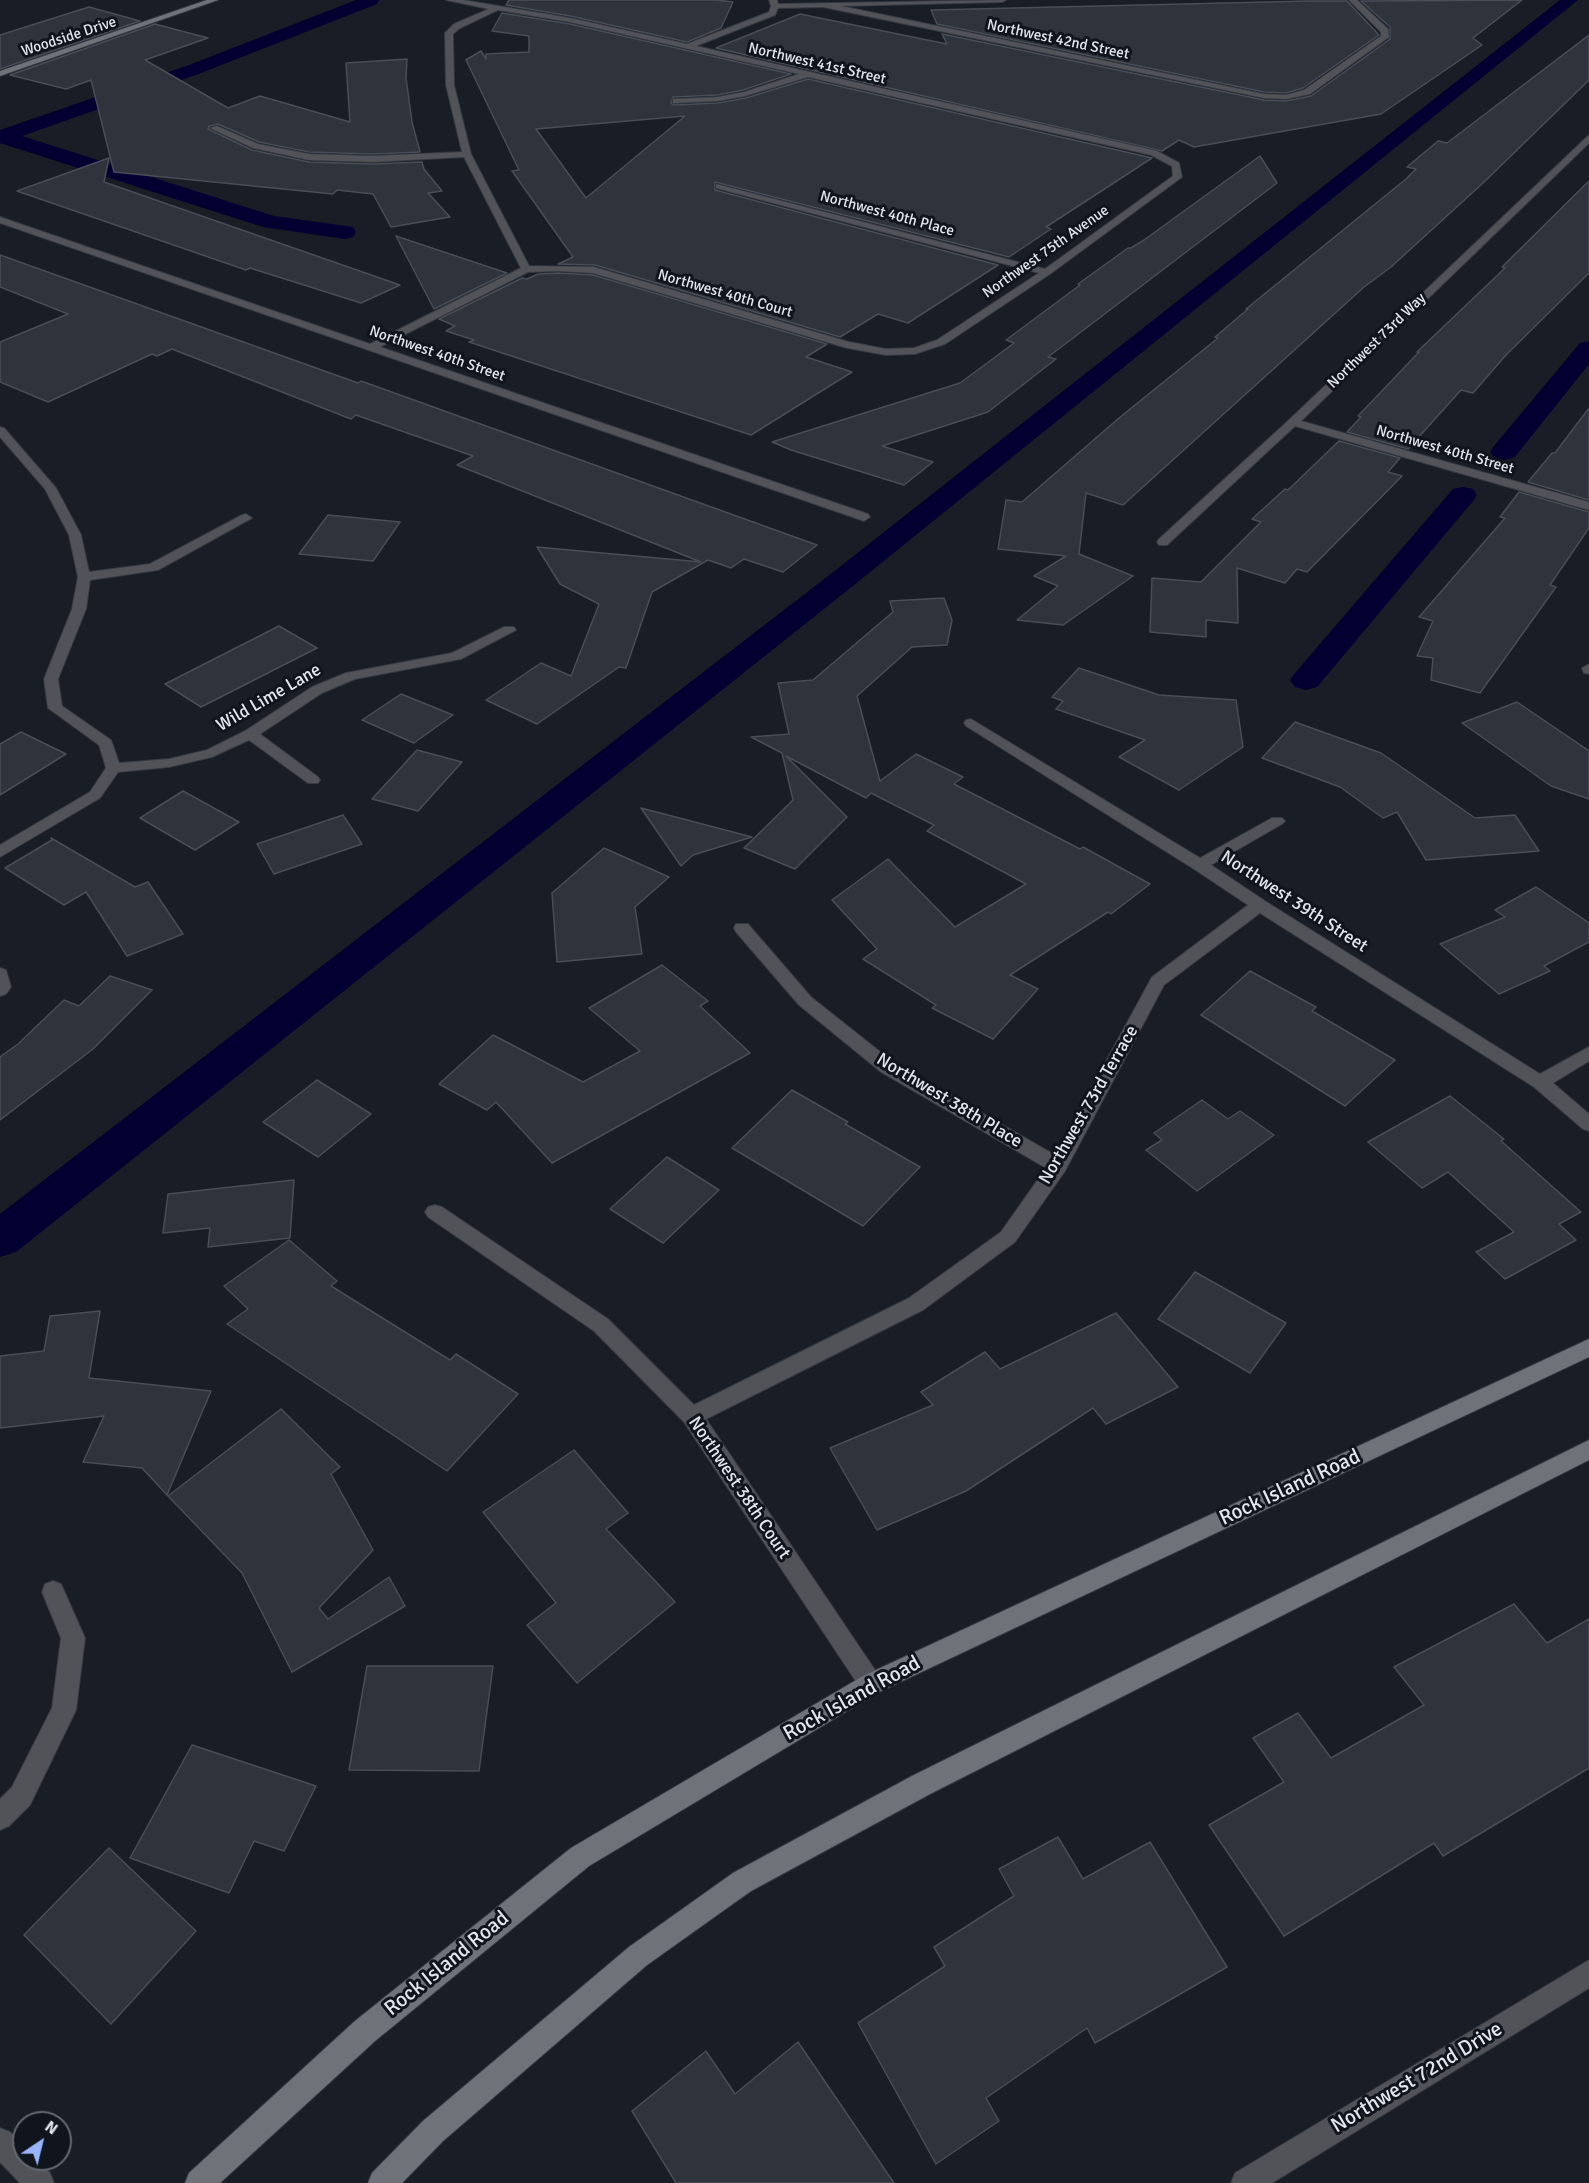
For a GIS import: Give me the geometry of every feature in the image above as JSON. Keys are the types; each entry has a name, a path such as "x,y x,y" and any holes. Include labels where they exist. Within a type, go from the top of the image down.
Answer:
{"main road":[{"name":"Woodside Drive","path":"0,74 214,0"},
{"name":"Rock Island Road","path":"200,2183 365,2031 580,1857 871,1684 1589,1348"},
{"path":"382,2183 433,2131 638,1956 742,1882 921,1785 1589,1449"}],"street":[{"name":"Northwest 41st Street","path":"450,0 570,21 1154,153 1176,165"},
{"path":"687,47 772,13 774,3 824,5 1002,0"},
{"name":"Northwest 42nd Street","path":"824,5 1264,96 1286,97 1306,92 1385,37 1385,31 1353,0"},
{"path":"372,347 526,269 467,154 450,85 448,33 457,26 497,8"},
{"path":"676,101 736,96 806,75"},
{"path":"213,128 256,146 309,157 383,159 467,154"},
{"name":"Northwest 73rd Way","path":"1163,542 1293,422 1589,138"},
{"name":"Northwest 75th Avenue","path":"915,351 941,342 1047,272 1178,177 1176,165"},
{"name":"Northwest 40th Place","path":"719,186 1047,272"},
{"name":"Northwest 40th Street","path":"0,220 864,517"},
{"name":"Northwest 40th Court","path":"526,269 594,270 847,345 886,352 915,351"},
{"name":"Northwest 40th Street","path":"1293,422 1589,506"},
{"path":"0,430 50,488 75,535 84,577 79,609 51,679 55,708 106,743 113,768 95,795 0,852"},
{"path":"84,577 153,567 246,518"},
{"name":"Wild Lime Lane","path":"113,768 169,763 212,753 250,734 316,690 351,676 456,656 509,630"},
{"name":"Northwest 39th Street","path":"971,723 1200,865 1259,905 1540,1082 1589,1124"},
{"path":"250,734 313,780"},
{"path":"1200,865 1277,821"},
{"name":"Northwest 73rd Terrace","path":"692,1416 916,1304 1008,1237 1058,1166 1158,981 1259,905"},
{"name":"Northwest 38th Place","path":"742,928 805,1001 887,1067 1058,1166"},
{"path":"0,974 3,987 0,990"},
{"path":"1540,1082 1589,1053"},
{"name":"Northwest 38th Court","path":"435,1212 601,1325 692,1416 871,1684"},
{"path":"0,1817 21,1796 64,1710 73,1638 53,1592"},
{"name":"Northwest 72nd Drive","path":"1245,2183 1589,1973"},
{"path":"0,2142 40,2183"}],"building":[{"path":"509,0 717,0 733,2 721,28 687,42 570,16 506,5"},
{"path":"1522,0 1473,38 1482,45 1381,114 1194,147 1179,140 1162,151 716,48 800,14 947,44 942,34 1264,100 1286,101 1311,96 1390,39 1390,27 1361,1"},
{"path":"1347,1 1379,35 1303,88 1286,93 1264,92 937,24 931,10"},
{"path":"89,7 140,21 0,69 0,35"},
{"path":"502,13 570,24 791,74 743,90 718,95 673,97 671,103 673,105 718,103 746,98 808,79 1152,158 1046,227 1051,229 1009,257 715,182 715,190 998,265 908,323 878,314 840,337 595,265 558,264 573,257 512,171 519,170 466,60 481,51 486,59 486,54 529,52 529,36 492,31","holes":["685,116 586,198 536,129"]},
{"path":"155,24 208,38 145,60 228,108 260,96 350,122 346,63 407,59 406,78 412,122 420,152 373,154 309,152 259,142 218,124 209,126 208,129 252,150 309,162 373,164 422,162 424,169 442,191 428,193 450,217 391,227 373,194 337,190 333,194 114,172 91,80 66,89 10,75"},
{"path":"1589,35 1589,80 1483,183 1391,267 1364,287 1123,505 1086,493 1079,554 1133,576 1063,625 1017,620 1058,586 1034,576 1066,556 998,549 1006,500 1022,502 1119,418 1218,338 1215,337 1248,309 1246,309 1406,179 1416,169 1407,167 1438,141 1447,143"},
{"path":"1260,156 1277,183 1048,357 1056,359 988,412 882,446 933,462 904,485 772,442 960,383 1014,343 1006,340 1080,285 1078,284 1128,248 1144,240"},
{"path":"109,158 104,182 400,285 361,303 250,268 246,270 17,191"},
{"path":"1589,181 1589,273 1506,355 1473,393 1461,390 1408,449 1347,432 1361,417 1358,416 1419,352 1417,352 1505,268 1502,267"},
{"path":"396,236 507,273 434,309"},
{"path":"0,255 358,383 361,381 817,545 783,572 744,559 731,568 708,560 652,592 626,668 619,667 537,724 486,700 541,663 571,676 599,604 560,584 537,547 701,562 457,465 473,456 356,415 351,419 172,349 157,356 152,354 48,402 0,382 0,342 68,314 0,287"},
{"path":"538,274 593,275 827,344 806,357 852,372 751,435 469,342 474,340 446,331 455,326 439,319 522,278 527,279"},
{"path":"1589,408 1589,500 1528,482 1552,453 1555,453"},
{"path":"1339,441 1400,458 1388,472 1402,476 1307,572 1297,569 1285,583 1237,568 1238,623 1206,620 1206,637 1150,632 1152,578 1201,582 1261,522 1252,519 1285,489 1288,490"},
{"path":"1519,492 1589,512 1589,528 1550,585 1556,587 1480,693 1431,680 1433,658 1417,656 1433,621 1419,617 1505,518 1500,517"},
{"path":"328,515 400,522 373,561 299,554"},
{"path":"944,598 952,620 947,645 912,647 857,696 880,781 916,754 963,777 954,784 1080,849 1083,847 1150,884 1111,914 1108,912 1010,975 1038,989 993,1039 932,1008 936,1005 863,959 877,949 832,900 888,859 955,927 1026,884 927,831 934,825 871,793 866,798 786,756 847,817 795,869 744,848 793,800 782,753 751,737 789,734 778,683 813,680 893,612 890,601"},
{"path":"279,626 317,648 201,707 165,684"},
{"path":"1079,668 1159,695 1236,700 1243,747 1179,790 1119,757 1145,740 1056,709 1063,701 1052,697"},
{"path":"401,694 453,715 414,743 362,720"},
{"path":"1517,702 1589,751 1589,799 1551,786 1462,723"},
{"path":"1295,722 1381,753 1475,818 1515,815 1539,851 1426,860 1397,812 1383,818 1340,787 1262,758"},
{"path":"21,732 66,754 0,795 0,744"},
{"path":"417,750 462,762 418,811 372,799"},
{"path":"183,791 239,822 195,850 140,818"},
{"path":"641,808 752,837 693,855 681,866"},
{"path":"343,815 362,844 274,874 257,844"},
{"path":"51,838 135,887 148,882 183,934 127,956 86,892 64,905 5,868 52,840"},
{"path":"604,848 669,877 635,907 642,954 557,962 552,893"},
{"path":"1536,887 1589,923 1589,942 1544,966 1550,971 1499,994 1440,944 1505,917 1495,910"},
{"path":"662,965 708,1001 700,1006 750,1053 552,1163 496,1102 487,1110 439,1084 493,1035 583,1082 640,1051 589,1008"},
{"path":"1250,971 1316,1007 1312,1011 1395,1060 1345,1106 1201,1015"},
{"path":"110,976 152,990 93,1049 0,1120 0,1057 18,1044 64,1000 79,1006"},
{"path":"317,1080 371,1114 318,1157 263,1122"},
{"path":"792,1090 848,1122 845,1124 920,1167 863,1226 732,1148"},
{"path":"1450,1096 1504,1139 1501,1141 1581,1212 1559,1224 1576,1240 1505,1279 1476,1252 1514,1232 1448,1172 1422,1188 1368,1142"},
{"path":"1202,1100 1228,1119 1240,1111 1274,1135 1197,1191 1146,1150 1162,1140 1154,1133"},
{"path":"667,1157 719,1190 663,1243 610,1209"},
{"path":"294,1180 290,1238 208,1247 210,1228 163,1233 168,1194"},
{"path":"289,1240 337,1281 331,1286 450,1360 456,1354 518,1394 447,1471 227,1324 248,1309 224,1286"},
{"path":"1195,1272 1286,1323 1250,1373 1158,1319"},
{"path":"100,1311 89,1378 211,1391 167,1495 142,1468 83,1462 104,1416 0,1428 0,1356 44,1351 50,1316"},
{"path":"1116,1313 1178,1387 1106,1424 1093,1408 966,1491 877,1530 830,1448 933,1405 921,1392 985,1352 1000,1369"},
{"path":"281,1409 340,1467 331,1474 373,1550 319,1608 328,1619 389,1577 405,1606 292,1672 242,1573 168,1496"},
{"path":"574,1450 628,1513 606,1529 675,1602 577,1683 527,1625 556,1603 483,1512"},
{"path":"1514,1604 1547,1643 1589,1619 1589,1768 1443,1856 1434,1843 1284,1936 1209,1825 1284,1782 1253,1738 1298,1713 1331,1758 1424,1705 1394,1667"},
{"path":"367,1666 493,1666 479,1771 349,1770"},
{"path":"192,1745 316,1786 284,1851 254,1841 229,1893 130,1858"},
{"path":"1058,1837 1083,1879 1150,1842 1227,1967 1095,2043 1087,2028 986,2098 999,2121 936,2164 858,2023 945,1966 934,1947 1014,1896 999,1869"},
{"path":"109,1848 196,1931 111,2024 24,1935"},
{"path":"798,2042 894,2183 676,2183 632,2111 706,2051 735,2094"}],"waterway":[{"path":"2,136 195,69 371,0"},
{"path":"0,1239 843,579 1570,0"},
{"path":"2,136 271,222 345,232"},
{"path":"1504,452 1589,348"},
{"path":"1306,680 1463,495"}]}
